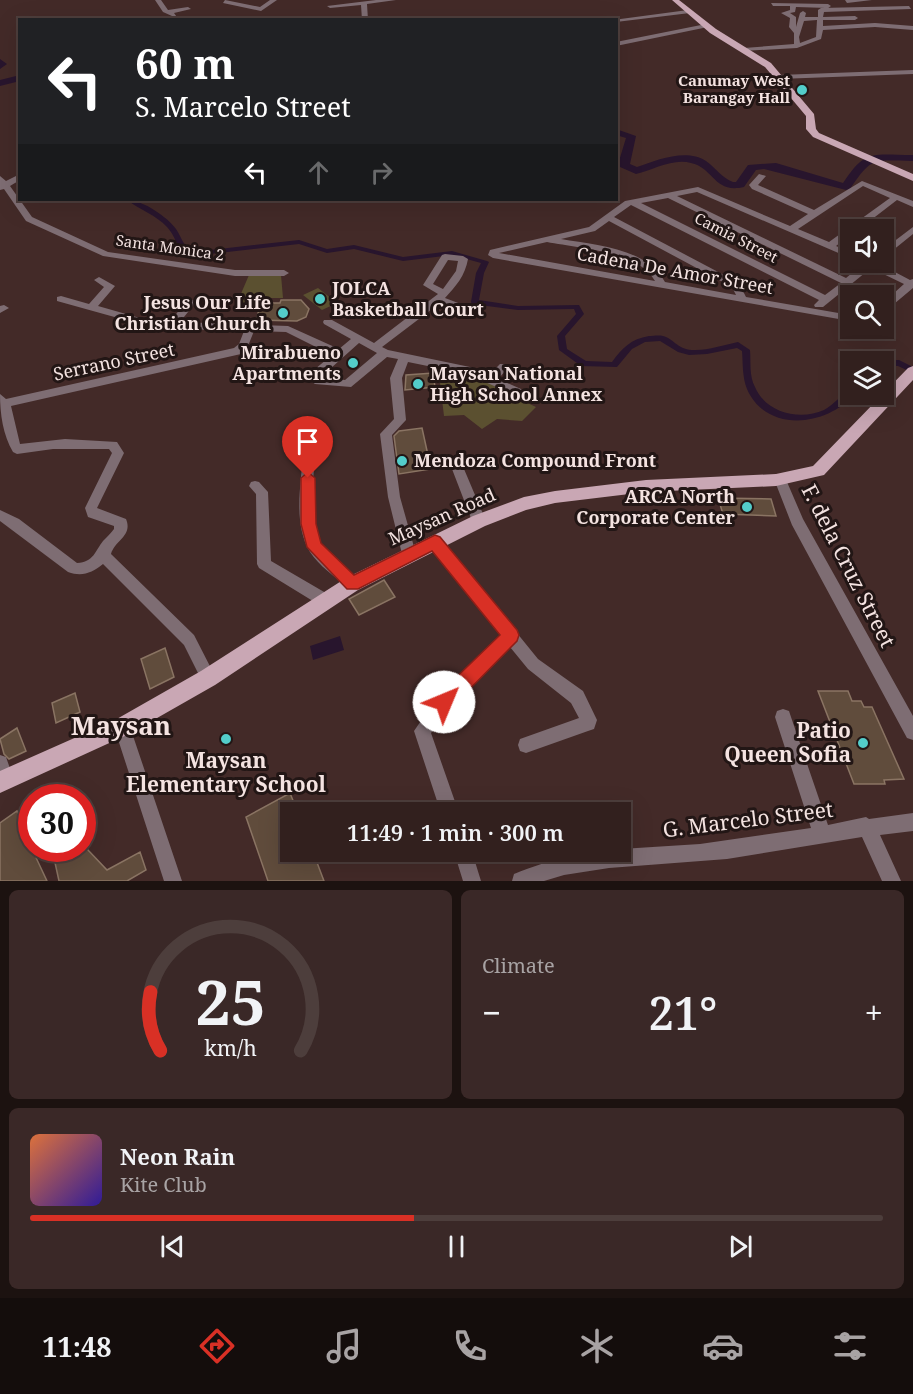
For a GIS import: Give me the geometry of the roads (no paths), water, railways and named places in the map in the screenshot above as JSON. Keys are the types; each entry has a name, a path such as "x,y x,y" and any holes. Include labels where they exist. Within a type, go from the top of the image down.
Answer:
{"main road":[{"path":"675,0 706,26 765,62 811,116 813,132 879,165 913,178"},
{"name":"Maysan Road","path":"2,775 122,728 208,678 325,599 408,554 479,520 524,504 555,497 648,486 781,481 818,471 911,373"}],"street":[{"path":"158,0 174,18"},
{"path":"225,2 261,9 274,0"},
{"path":"330,6 393,0"},
{"path":"846,0 869,0"},
{"path":"846,0 861,7 885,25 910,25"},
{"path":"364,4 365,18"},
{"path":"773,4 907,8"},
{"path":"854,4 907,8"},
{"path":"792,5 793,11 784,13 793,17 792,27 799,45"},
{"path":"797,35 805,6"},
{"path":"809,30 814,6"},
{"path":"821,23 831,19 889,16 907,8"},
{"path":"802,20 811,19 821,23 873,17 907,8"},
{"path":"168,12 188,9"},
{"path":"817,39 823,9 873,17 895,26"},
{"path":"618,20 688,12"},
{"path":"831,19 834,13 873,17"},
{"path":"889,16 910,25"},
{"path":"618,44 706,26"},
{"path":"797,35 817,39"},
{"path":"744,50 799,45 817,39"},
{"path":"779,77 913,72"},
{"path":"762,176 753,185 755,187 815,214"},
{"path":"2,184 18,177"},
{"path":"794,228 862,183 913,204"},
{"name":"Santa Monica 2","path":"2,184 29,219 106,254 235,273 284,273"},
{"path":"543,239 591,229 632,202 704,189 840,250"},
{"path":"667,194 847,282"},
{"path":"866,219 896,197"},
{"name":"Camia Street","path":"632,202 826,300"},
{"path":"608,217 736,285 743,300"},
{"path":"683,228 692,222"},
{"path":"894,245 913,230"},
{"path":"830,246 840,238"},
{"path":"543,239 618,252 655,273 662,285"},
{"name":"Cadena De Amor Street","path":"543,239 493,252 493,255 840,316"},
{"path":"811,311 857,273"},
{"path":"890,273 912,283 894,298"},
{"path":"92,306 110,286 99,280"},
{"path":"358,339 315,374 315,380 347,384 360,376 379,350 441,296 470,311"},
{"path":"61,299 92,306 146,324 288,329 340,354"},
{"path":"172,326 191,302"},
{"path":"328,322 379,350 404,358 470,371 517,392"},
{"name":"Serrano Street","path":"3,400 237,351 243,346 251,327"},
{"path":"404,358 396,378 400,420 386,434 394,497 408,554"},
{"path":"490,380 504,367"},
{"path":"0,515 14,522 79,571 88,568 104,556 107,546 121,531 121,523 93,513 91,508 118,453 117,448 113,445 75,443 16,448 12,443 3,400"},
{"path":"309,454 308,524 315,547 352,584"},
{"path":"458,469 479,520"},
{"name":"F. dela Cruz Street","path":"781,481 797,521 913,732"},
{"path":"255,486 262,492 264,564 325,599"},
{"path":"435,542 532,664 577,697 589,720 588,723 526,745"},
{"path":"104,556 189,640 208,678"},
{"path":"446,802 422,730 444,702 511,635"},
{"path":"783,717 822,834"},
{"path":"122,728 173,881"},
{"name":"G. Marcelo Street","path":"521,881 542,872 583,862 624,856 701,853 866,826 913,822"},
{"path":"866,826 891,881"},
{"path":"466,862 472,881"}],"waterway":[{"path":"0,62 3,64 0,66"},
{"path":"0,83 18,78"},
{"path":"618,133 631,136 631,144 624,165 636,171 669,160 690,159 698,161 720,180 732,186 740,185 752,167 764,166 788,170 822,183 846,187 861,164 874,158 913,158"},
{"path":"132,201 166,222 183,249 192,254 299,242 327,251 354,247 403,259 452,253 485,262 480,273 475,302 518,308 576,307 580,314 561,336 563,350 584,364 614,365 629,347 639,341 653,339 662,338 672,346 689,353 707,352 738,345 746,350 748,377 752,391 773,411 800,418 828,412 840,404"},
{"path":"894,363 913,370"}],"place":[{"name":"Canumay West Barangay Hall","path":"802,90"},
{"name":"JOLCA Basketball Court","path":"320,299"},
{"name":"Jesus Our Life Christian Church","path":"283,313"},
{"name":"Mirabueno Apartments","path":"353,363"},
{"name":"Maysan National High School Annex","path":"418,384"},
{"name":"Mendoza Compound Front","path":"402,461"},
{"name":"ARCA North Corporate Center","path":"747,507"},
{"name":"Maysan Elementary School","path":"226,739"},
{"name":"Patio Queen Sofia","path":"863,743"}],"district":[{"name":"Maysan","path":"121,726"}]}
